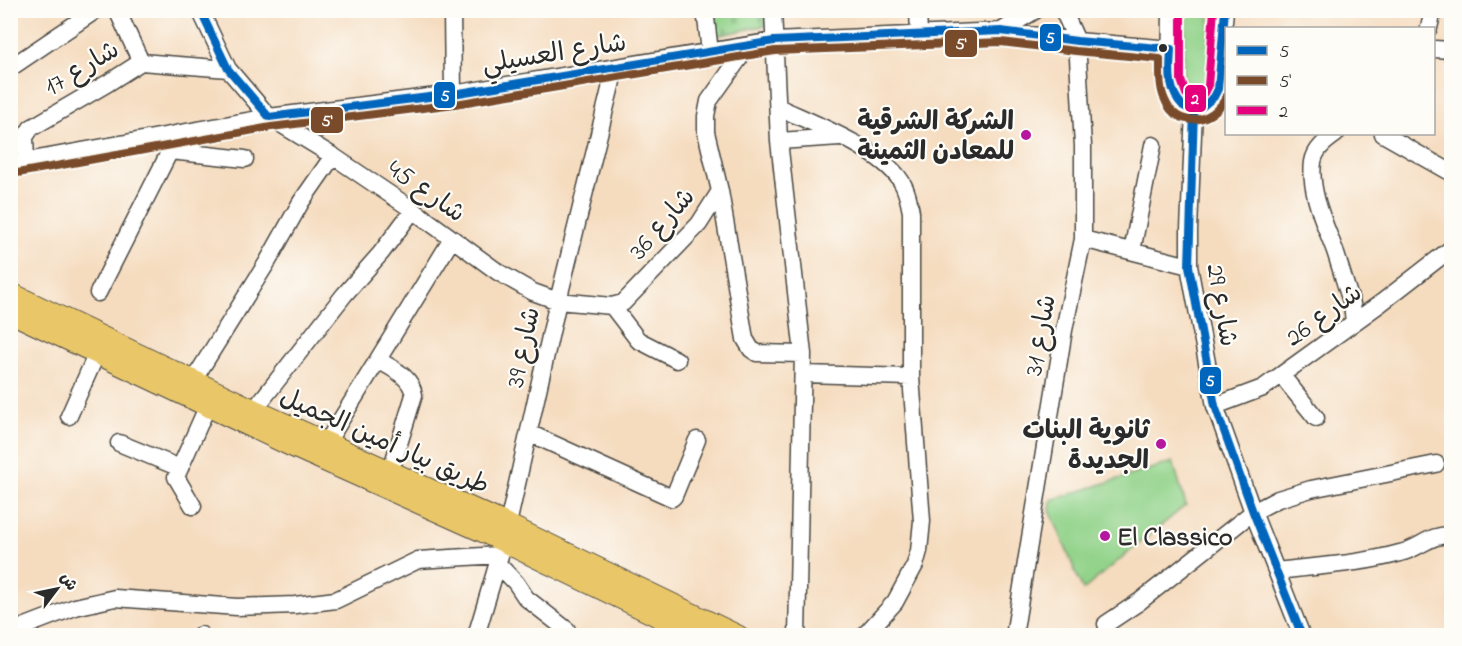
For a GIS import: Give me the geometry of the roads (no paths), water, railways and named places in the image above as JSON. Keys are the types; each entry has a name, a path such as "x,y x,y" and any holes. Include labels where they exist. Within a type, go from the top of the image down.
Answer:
{"main road":[{"name":"طريق بيار أمين الجميل","path":"10,293 390,473 502,546 738,636"},
{"name":"طريق بيار أمين الجميل","path":"10,312 502,546 699,636"}],"street":[{"path":"10,68 96,10"},
{"name":"شارع 17","path":"18,162 25,137 31,128 141,62 117,10"},
{"name":"شارع 45","path":"200,10 228,69 269,117 333,156 413,210 498,272 533,292 558,301"},
{"path":"452,10 453,94"},
{"path":"705,10 710,52"},
{"path":"773,10 779,141 803,354 797,636"},
{"path":"918,10 919,34"},
{"name":"شارع العسيلي","path":"1001,31 1036,10"},
{"path":"1063,10 1077,41"},
{"path":"1171,10 1170,82 1172,91 1184,107 1194,110 1206,106 1215,97 1220,81 1225,41 1225,10"},
{"path":"1429,27 1433,10"},
{"name":"شارع العسيلي","path":"18,162 269,117 453,94 774,41 1001,31 1077,41 1171,49"},
{"name":"شارع 31","path":"1014,636 1064,330 1083,239 1083,146 1077,41"},
{"name":"شارع 36","path":"612,306 620,305 628,298 699,224 720,191 706,132 706,108 713,94 748,46"},
{"path":"1435,49 1452,50"},
{"path":"141,62 228,69"},
{"name":"شارع 39","path":"476,636 502,546 558,301 615,69"},
{"path":"778,107 841,137 884,162 901,180 911,212 911,377 922,521 919,551 915,565 895,602 864,636"},
{"name":"شارع 29","path":"1194,110 1189,266 1215,406 1252,512 1302,636"},
{"path":"98,293 179,133"},
{"path":"1335,135 1321,146 1316,154 1313,161 1313,176 1317,201 1346,285 1354,322"},
{"path":"1385,135 1452,173"},
{"path":"779,141 841,137"},
{"path":"1132,251 1153,145"},
{"path":"170,151 244,159"},
{"path":"193,381 268,261 301,202 333,156"},
{"path":"720,191 747,344 757,353 803,354"},
{"path":"254,410 344,295 381,254 413,210"},
{"path":"327,444 452,239"},
{"path":"1083,239 1189,266"},
{"name":"شارع 26","path":"1215,406 1263,388 1282,376 1452,248"},
{"path":"558,301 612,306 638,340 677,360"},
{"path":"69,416 97,353"},
{"path":"378,360 408,378 413,386 414,394 390,473"},
{"path":"803,374 911,377"},
{"path":"1282,376 1316,418"},
{"path":"193,506 176,477 208,405"},
{"path":"529,433 672,498 697,440"},
{"path":"119,442 180,468"},
{"path":"1106,624 1139,602 1252,512 1278,499 1311,489 1436,464"},
{"path":"1277,571 1399,554 1434,536 1452,535"},
{"path":"10,632 75,607 115,598 237,607 295,605 336,600 418,560 502,546 516,583 526,598 567,630"}],"place":[{"name":"الشركة الشرقية للمعادن الثمينة","path":"1026,135"},
{"name":"ثانوية البنات الجديدة","path":"1161,444"},
{"name":"El Classico","path":"1105,536"}]}
